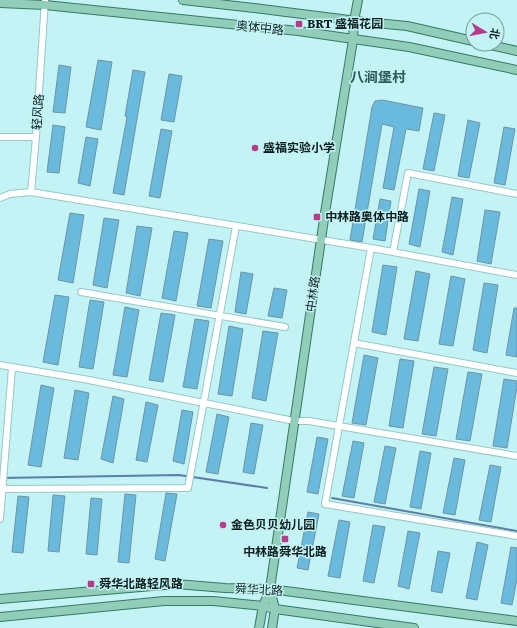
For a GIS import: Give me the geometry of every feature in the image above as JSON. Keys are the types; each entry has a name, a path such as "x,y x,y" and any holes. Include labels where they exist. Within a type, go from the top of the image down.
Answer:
{"main road":[{"name":"奥体中路","path":"183,0 407,26 465,39"},
{"name":"中林路","path":"259,628 263,606 270,589 358,0"},
{"name":"奥体中路","path":"0,3 45,3 298,31 409,47 517,70"},
{"path":"505,48 517,51"},
{"name":"舜华北路","path":"0,598 176,584 225,588 270,589 517,621"},
{"name":"中林路","path":"270,589 275,609 272,628"},
{"name":"舜华北路","path":"0,617 164,600 213,601 263,606 275,609 414,628"}],"street":[{"name":"轻风路","path":"31,192 45,3"},
{"path":"0,137 36,137"},
{"path":"393,252 408,173 517,194"},
{"path":"0,198 10,194 31,192 371,248 517,275"},
{"path":"2,490 188,488 236,226"},
{"path":"371,248 325,504 517,536"},
{"path":"81,292 285,327"},
{"path":"354,343 517,372"},
{"path":"0,365 89,380 294,421 310,421 517,456"},
{"path":"0,519 12,368"}],"building":[{"path":"98,60 112,62 101,130 86,127"},
{"path":"59,65 71,67 65,113 53,112"},
{"path":"133,70 145,72 124,195 113,193 127,117 125,116"},
{"path":"169,74 182,76 174,122 161,120"},
{"path":"382,100 423,108 419,131 406,129 394,190 383,188 394,127 382,124 362,242 350,240 372,107 375,101"},
{"path":"434,113 445,115 434,171 423,169"},
{"path":"468,120 480,123 469,178 458,176"},
{"path":"53,125 65,127 59,173 47,172"},
{"path":"504,127 515,129 505,185 494,183"},
{"path":"161,129 172,131 160,198 149,196"},
{"path":"86,137 98,139 90,186 78,183"},
{"path":"419,189 430,191 420,247 409,244"},
{"path":"452,197 463,199 453,255 442,252"},
{"path":"380,199 391,201 385,241 373,239"},
{"path":"485,210 500,212 491,264 477,261"},
{"path":"70,213 84,215 73,283 58,280"},
{"path":"104,218 119,220 107,288 93,285"},
{"path":"137,226 152,228 140,296 126,293"},
{"path":"174,231 188,233 176,301 162,298"},
{"path":"209,239 223,241 211,308 197,306"},
{"path":"383,265 397,267 386,335 372,332"},
{"path":"416,271 430,274 418,341 404,339"},
{"path":"241,272 253,274 246,314 235,312"},
{"path":"451,276 465,279 453,346 439,344"},
{"path":"484,283 498,285 487,353 473,350"},
{"path":"274,288 287,290 282,318 268,316"},
{"path":"55,295 69,297 58,365 43,362"},
{"path":"90,300 104,302 93,369 79,367"},
{"path":"125,307 139,310 127,377 113,375"},
{"path":"514,308 517,308 517,357 506,355"},
{"path":"161,313 175,315 163,382 149,380"},
{"path":"195,319 209,321 197,389 183,387"},
{"path":"229,326 243,329 232,396 218,394"},
{"path":"263,331 278,333 266,401 252,398"},
{"path":"364,355 378,358 366,425 352,423"},
{"path":"400,359 414,361 403,428 389,426"},
{"path":"434,367 448,369 436,436 422,434"},
{"path":"468,372 482,374 470,441 456,439"},
{"path":"504,379 517,381 507,448 493,446"},
{"path":"41,385 54,388 41,467 28,465"},
{"path":"75,390 89,393 78,460 64,458"},
{"path":"113,396 124,399 113,463 101,459"},
{"path":"146,402 158,405 147,462 136,460"},
{"path":"182,410 193,412 184,464 173,461"},
{"path":"217,414 229,417 218,474 206,472"},
{"path":"251,423 263,425 254,474 243,472"},
{"path":"317,437 328,439 318,494 307,492"},
{"path":"353,441 364,443 354,498 342,496"},
{"path":"385,446 396,448 385,504 374,502"},
{"path":"420,451 431,453 421,509 410,507"},
{"path":"454,458 465,460 455,515 443,513"},
{"path":"490,465 501,467 491,522 479,520"},
{"path":"166,493 177,494 165,561 155,559"},
{"path":"125,494 136,495 129,563 118,562"},
{"path":"53,495 65,496 59,552 48,551"},
{"path":"18,496 29,497 23,553 12,552"},
{"path":"91,498 102,499 97,555 86,554"},
{"path":"308,512 319,514 308,570 297,568"},
{"path":"339,520 350,522 340,578 328,576"},
{"path":"373,525 385,527 374,583 363,581"},
{"path":"408,531 420,533 409,589 398,586"},
{"path":"477,542 488,545 477,600 466,598"},
{"path":"511,547 517,548 517,579 512,605 501,603"},
{"path":"438,551 450,553 442,593 431,591"}],"waterway":[{"path":"0,478 179,475 267,488"},
{"path":"332,498 517,531"}],"place":[{"name":"BRT 盛福花园","path":"299,24"},
{"name":"盛福实验小学","path":"255,148"},
{"name":"中林路奥体中路","path":"317,217"},
{"name":"金色贝贝幼儿园","path":"223,525"},
{"name":"中林路舜华北路","path":"285,539"},
{"name":"舜华北路轻风路","path":"91,584"}],"district":[{"name":"八涧堡村","path":"378,77"}]}
